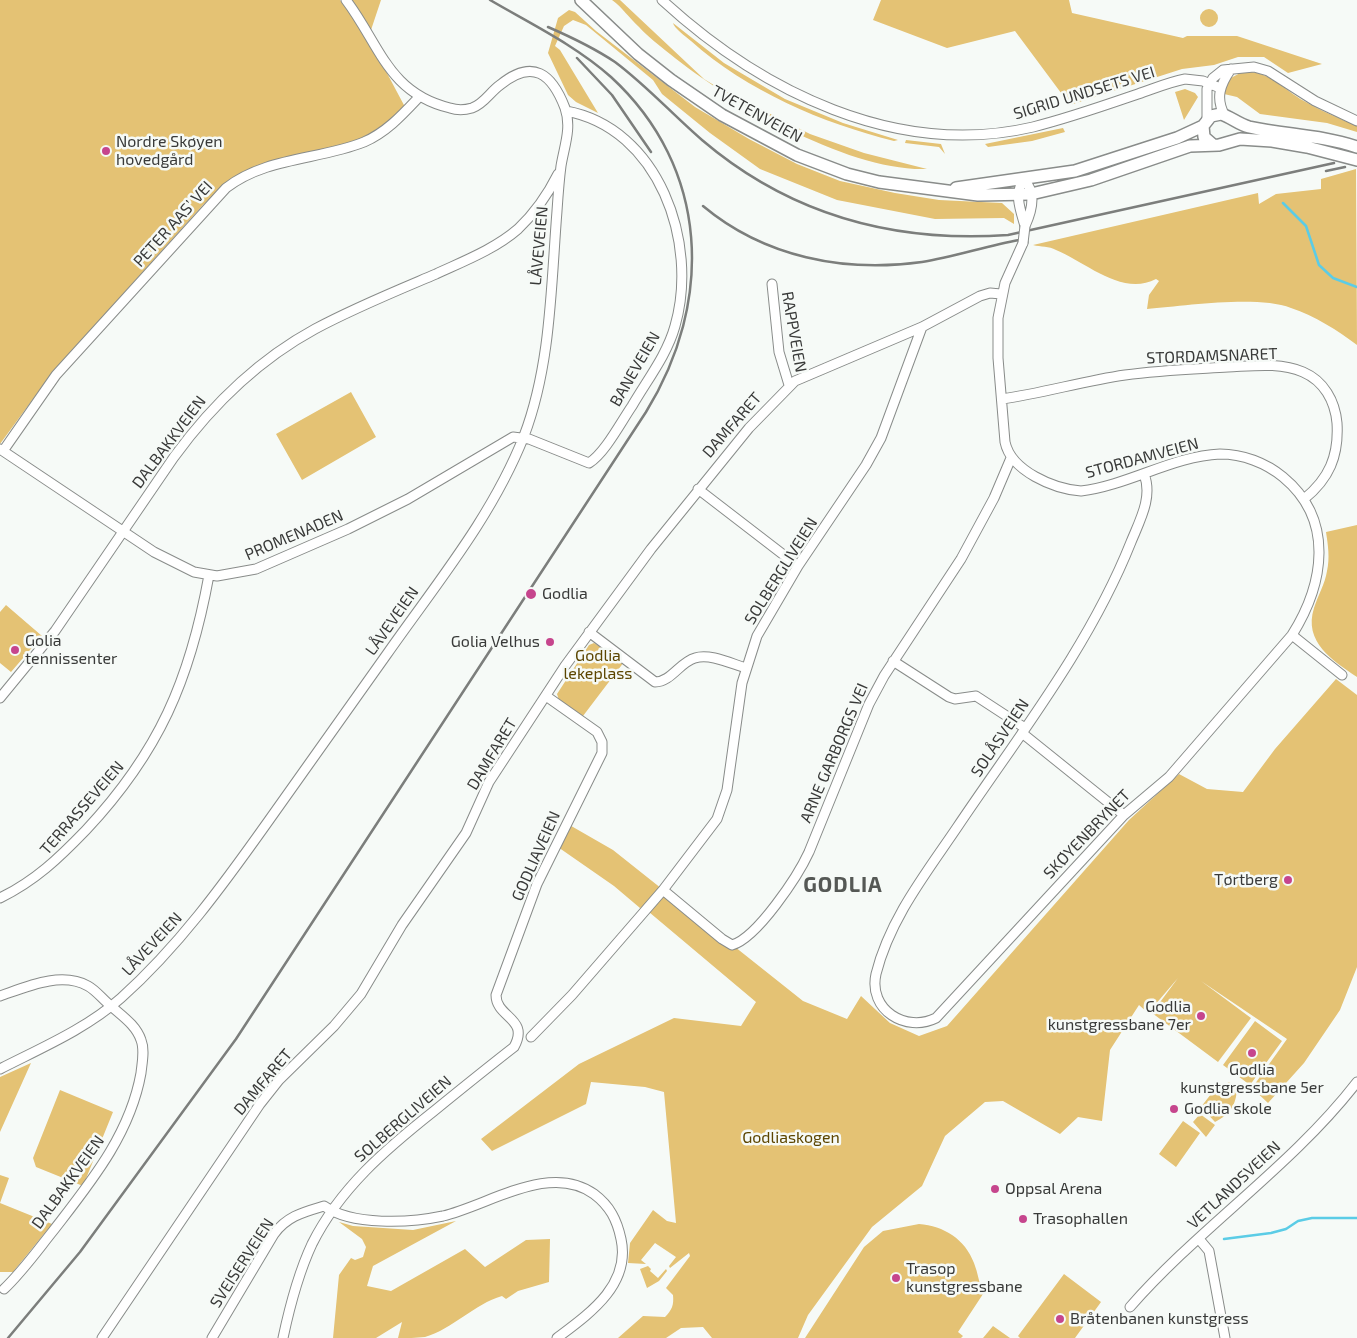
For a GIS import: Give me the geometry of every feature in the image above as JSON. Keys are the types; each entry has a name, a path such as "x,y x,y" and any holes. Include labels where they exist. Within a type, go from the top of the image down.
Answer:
{"main road":[{"name":"TVETENVEIEN","path":"581,0 625,43 670,80 722,115 797,155 847,174 902,186 950,189 978,195 1031,194 1098,178 1181,148 1223,144 1228,141 1272,140 1326,151 1357,160"},
{"name":"TVETENVEIEN","path":"950,189 976,184 1024,180 1089,167 1189,133 1216,114 1250,127 1309,134 1357,146"},
{"path":"1228,118 1233,131 1228,141"},
{"path":"1205,122 1204,137 1212,144"}],"street":[{"path":"346,0 361,20 394,76 402,85 420,96"},
{"name":"SIGRID UNDSETS VEI","path":"662,0 712,43 748,67 789,90 854,117 914,132 970,135 1019,130 1070,117 1178,80 1194,79 1220,88"},
{"path":"1205,122 1207,89 1210,83 1223,70 1247,66 1265,69 1315,101 1357,121"},
{"path":"1228,118 1219,100 1220,88 1232,69"},
{"name":"LÅVEVEIEN","path":"0,1069 70,1034 111,1006 171,949 245,854 469,538 504,481 523,437 544,358 561,167 568,131 566,111 549,79 538,72 529,70 512,77 481,103 467,109 448,108 420,96"},
{"name":"PETER AAS’ VEI","path":"1,450 56,375 226,188 245,175 264,167 364,142 395,122 420,96"},
{"name":"BANEVEIEN","path":"523,437 586,463 594,461 663,354 675,327 682,289 683,271 679,235 667,198 650,169 631,146 605,125 585,115 566,111"},
{"name":"DALBAKKVEIEN","path":"0,698 55,631 193,430 245,378 277,353 316,328 500,242 530,217 544,198 561,167"},
{"path":"1010,458 1005,442 997,332 1002,294 1023,243 1026,222 1033,204 1031,194 1024,180"},
{"path":"1024,180 1019,188 1019,195 1026,222"},
{"name":"RAPPVEIEN","path":"772,284 770,290 779,352 789,385"},
{"name":"DAMFARET","path":"102,1338 260,1104 279,1080 334,1026 361,994 402,925 466,833 490,782 589,632 698,489 748,428 789,385 808,374 922,327 986,294 1002,294"},
{"name":"SOLBERGLIVEIEN","path":"531,1037 561,1007 663,890 705,836 722,807 727,790 737,706 746,668 757,636 798,566 856,482 881,438 922,327"},
{"name":"STORDAMSNARET","path":"1002,399 1127,375 1176,370 1276,366 1303,372 1318,382 1331,397 1336,417 1338,438 1330,472 1319,487 1304,499"},
{"name":"PROMENADEN","path":"1,450 169,560 194,572 209,575 243,572 256,568 348,529 408,499 509,438 523,437"},
{"name":"STORDAMVEIEN","path":"1010,458 1029,472 1062,487 1077,490 1091,489 1200,457 1222,454 1239,456 1272,469 1290,483 1304,499 1315,522 1320,561 1316,578 1301,618 1292,635"},
{"name":"ARNE GARBORGS VEI","path":"663,890 722,939 732,945 743,940 756,927 800,871 857,729 893,662 961,559 994,498 1010,458"},
{"name":"SOLÅSVEIEN","path":"890,1014 878,996 875,980 903,907 1024,730 1085,636 1124,561 1148,495 1144,474"},
{"path":"698,489 798,566"},
{"name":"TERRASSEVEIEN","path":"0,898 36,877 60,857 116,796 144,758 164,723 188,664 201,623 209,575"},
{"path":"589,632 655,682 664,681 695,658 714,659 746,668"},
{"path":"1292,635 1342,676"},
{"name":"SKØYENBRYNET","path":"890,1014 908,1023 918,1024 936,1018 1124,814 1169,777 1292,635"},
{"path":"893,662 949,697 955,699 976,696 1024,730 1124,814"},
{"name":"GODLIAVEIEN","path":"514,1047 518,1038 518,1029 514,1021 498,1006 496,995 537,884 602,753 602,742 596,732 546,696"},
{"name":"DALBAKKVEIEN","path":"0,996 38,984 73,981 87,986 111,1006 136,1030 143,1045 141,1072 132,1107 121,1133 97,1172 19,1274 4,1289"},
{"name":"SOLBERGLIVEIEN","path":"283,1338 296,1286 305,1260 332,1212 355,1181 382,1154 514,1047"},
{"name":"VETLANDSVEIEN","path":"1130,1307 1198,1239 1325,1119 1357,1082"},
{"path":"332,1212 366,1219 406,1221 443,1216 543,1182 566,1183 588,1189 606,1204 613,1214 622,1241 621,1267 614,1285 603,1299 557,1338"},
{"name":"SVEISERVEIEN","path":"212,1338 279,1227 299,1213 306,1211 324,1206 332,1212"},
{"path":"1198,1239 1209,1250 1224,1338"}],"green space":[{"path":"0,0 340,0 372,45 405,107 389,121 358,140 344,145 272,161 244,172 227,183 203,205 52,373 0,444"},
{"path":"350,0 381,0 371,30"},
{"path":"612,0 620,0 704,79 717,87 810,134 864,153 927,169 896,167 862,159 827,147 791,131 724,93 695,73 646,34"},
{"path":"881,0 1069,0 1072,13 1183,38 1187,36 1237,36 1322,64 1288,73 1264,57 1238,57 1214,65 1182,69 1070,105 1015,31 947,48 873,20"},
{"path":"1205,9 1213,9 1218,14 1216,25 1205,27 1200,22 1200,14"},
{"path":"569,10 575,12 596,31 695,107 749,139 797,164 840,181 895,193 939,200 1002,203 1014,214 1014,224 1004,218 935,219 837,200 760,169 710,133 662,94 653,80 586,25 573,20 564,26 555,46 560,50 598,113 576,102 568,95 548,53 558,18"},
{"path":"673,23 724,63 785,99 843,123 898,140 894,141 840,125 813,115 761,90 713,59 680,32"},
{"path":"1242,72 1251,72 1267,77 1310,105 1357,126 1357,132 1327,123 1260,114 1237,97 1224,94 1229,79"},
{"path":"1185,89 1195,93 1198,97 1184,120 1175,92"},
{"path":"1063,128 1065,132 1032,141 988,147 985,144"},
{"path":"906,140 941,144 945,154 939,147 905,143"},
{"path":"1356,169 1357,345 1317,319 1300,311 1277,304 1241,302 1147,309 1149,295 1159,281 1156,279 1130,284 1117,281 1104,276 1068,255 1048,247 1033,245 1258,193 1259,204 1276,194 1321,189 1321,179"},
{"path":"351,392 376,437 302,480 276,434"},
{"path":"1357,525 1357,677 1322,649 1316,641 1312,620 1328,566 1326,532"},
{"name":"Golia tennissenter","path":"6,605 42,636 11,672 0,663 0,612"},
{"name":"Godlia lekeplass","path":"594,643 624,662 583,716 559,700 557,694 589,645"},
{"name":"Godliaskogen","path":"1336,679 1357,695 1357,967 1340,1010 1304,1063 1268,1103 1252,1088 1287,1039 1201,981 1251,1018 1218,1062 1152,1013 1178,978 1148,1013 1139,1005 1110,1050 1102,1121 1078,1117 1060,1134 1003,1101 985,1102 945,1136 922,1186 872,1227 808,1315 798,1338 712,1338 703,1327 681,1328 666,1338 618,1338 643,1316 665,1317 673,1305 673,1295 666,1288 690,1256 689,1253 670,1268 669,1266 676,1257 655,1243 641,1260 646,1264 628,1263 630,1243 653,1210 667,1221 676,1223 664,1092 645,1087 591,1082 586,1104 492,1151 481,1139 579,1064 674,1018 741,1026 756,1002 643,907 640,908 614,886 555,845 566,823 613,850 803,1001 847,1019 861,996 890,1023 919,1036 947,1026 1129,820 1179,774 1207,789 1243,792 1275,749"},
{"name":"Godlia kunstgressbane 5er","path":"1255,1021 1282,1041 1250,1085 1223,1065"},
{"path":"31,1063 0,1132 0,1077"},
{"path":"1229,1082 1237,1088 1234,1105 1225,1116 1215,1122 1201,1107 1211,1094"},
{"path":"60,1090 113,1112 83,1186 36,1167 33,1158"},
{"path":"1200,1114 1215,1125 1206,1137 1193,1122"},
{"path":"1183,1121 1200,1133 1176,1167 1159,1154"},
{"path":"0,1175 9,1178 0,1203"},
{"path":"0,1203 52,1224 13,1272 0,1272"},
{"path":"456,1221 373,1266 367,1286 391,1291 465,1249 485,1267 526,1240 550,1239 549,1282 518,1291 506,1299 502,1296 492,1300 445,1328 425,1337 398,1338 402,1322 376,1338 333,1338 339,1275 351,1258 355,1260 363,1257 366,1247 362,1239 339,1222 353,1226 413,1230"},
{"path":"919,1224 937,1228 952,1235 965,1247 974,1263 983,1294 958,1332 963,1336 961,1338 805,1338 864,1247 883,1231"},
{"path":"648,1266 651,1269 650,1271 658,1278 666,1269 667,1271 659,1281 647,1288 640,1269"},
{"name":"Bråtenbanen kunstgress","path":"1064,1274 1101,1302 1075,1338 1020,1338 1018,1336"},
{"path":"993,1326 1010,1338 983,1338"}],"waterway":[{"path":"1283,203 1306,226 1319,265 1333,278 1357,287"},
{"path":"1224,1239 1271,1233 1286,1229 1298,1221 1312,1218 1357,1218"}],"railway":[{"path":"8,1338 80,1252 236,1039 646,412 668,370 683,326 691,282 691,237 684,194 668,152 644,113 611,77 597,65 537,26 490,0"},
{"path":"548,27 582,43 615,62 638,80 702,140 736,166 771,188 808,205 846,219 885,228 925,234 966,236 1008,235 1334,163"},
{"path":"577,58 612,95 651,152"},
{"path":"1326,171 1345,167"},
{"path":"703,206 727,224 752,238 779,249 835,263 893,265 922,262 1019,240"}],"place":[{"name":"Nordre Skøyen hovedgård","path":"106,151"},
{"name":"Godlia","path":"531,594"},
{"name":"Golia Velhus","path":"550,642"},
{"name":"Golia tennissenter","path":"15,650"},
{"name":"Tørtberg","path":"1288,880"},
{"name":"Godlia kunstgressbane 7er","path":"1201,1016"},
{"name":"Godlia kunstgressbane 5er","path":"1252,1053"},
{"name":"Godlia skole","path":"1174,1109"},
{"name":"Oppsal Arena","path":"995,1189"},
{"name":"Trasophallen","path":"1023,1219"},
{"name":"Trasop kunstgressbane","path":"896,1278"},
{"name":"Bråtenbanen kunstgress","path":"1060,1319"}],"district":[{"name":"GODLIA","path":"843,885"}]}
